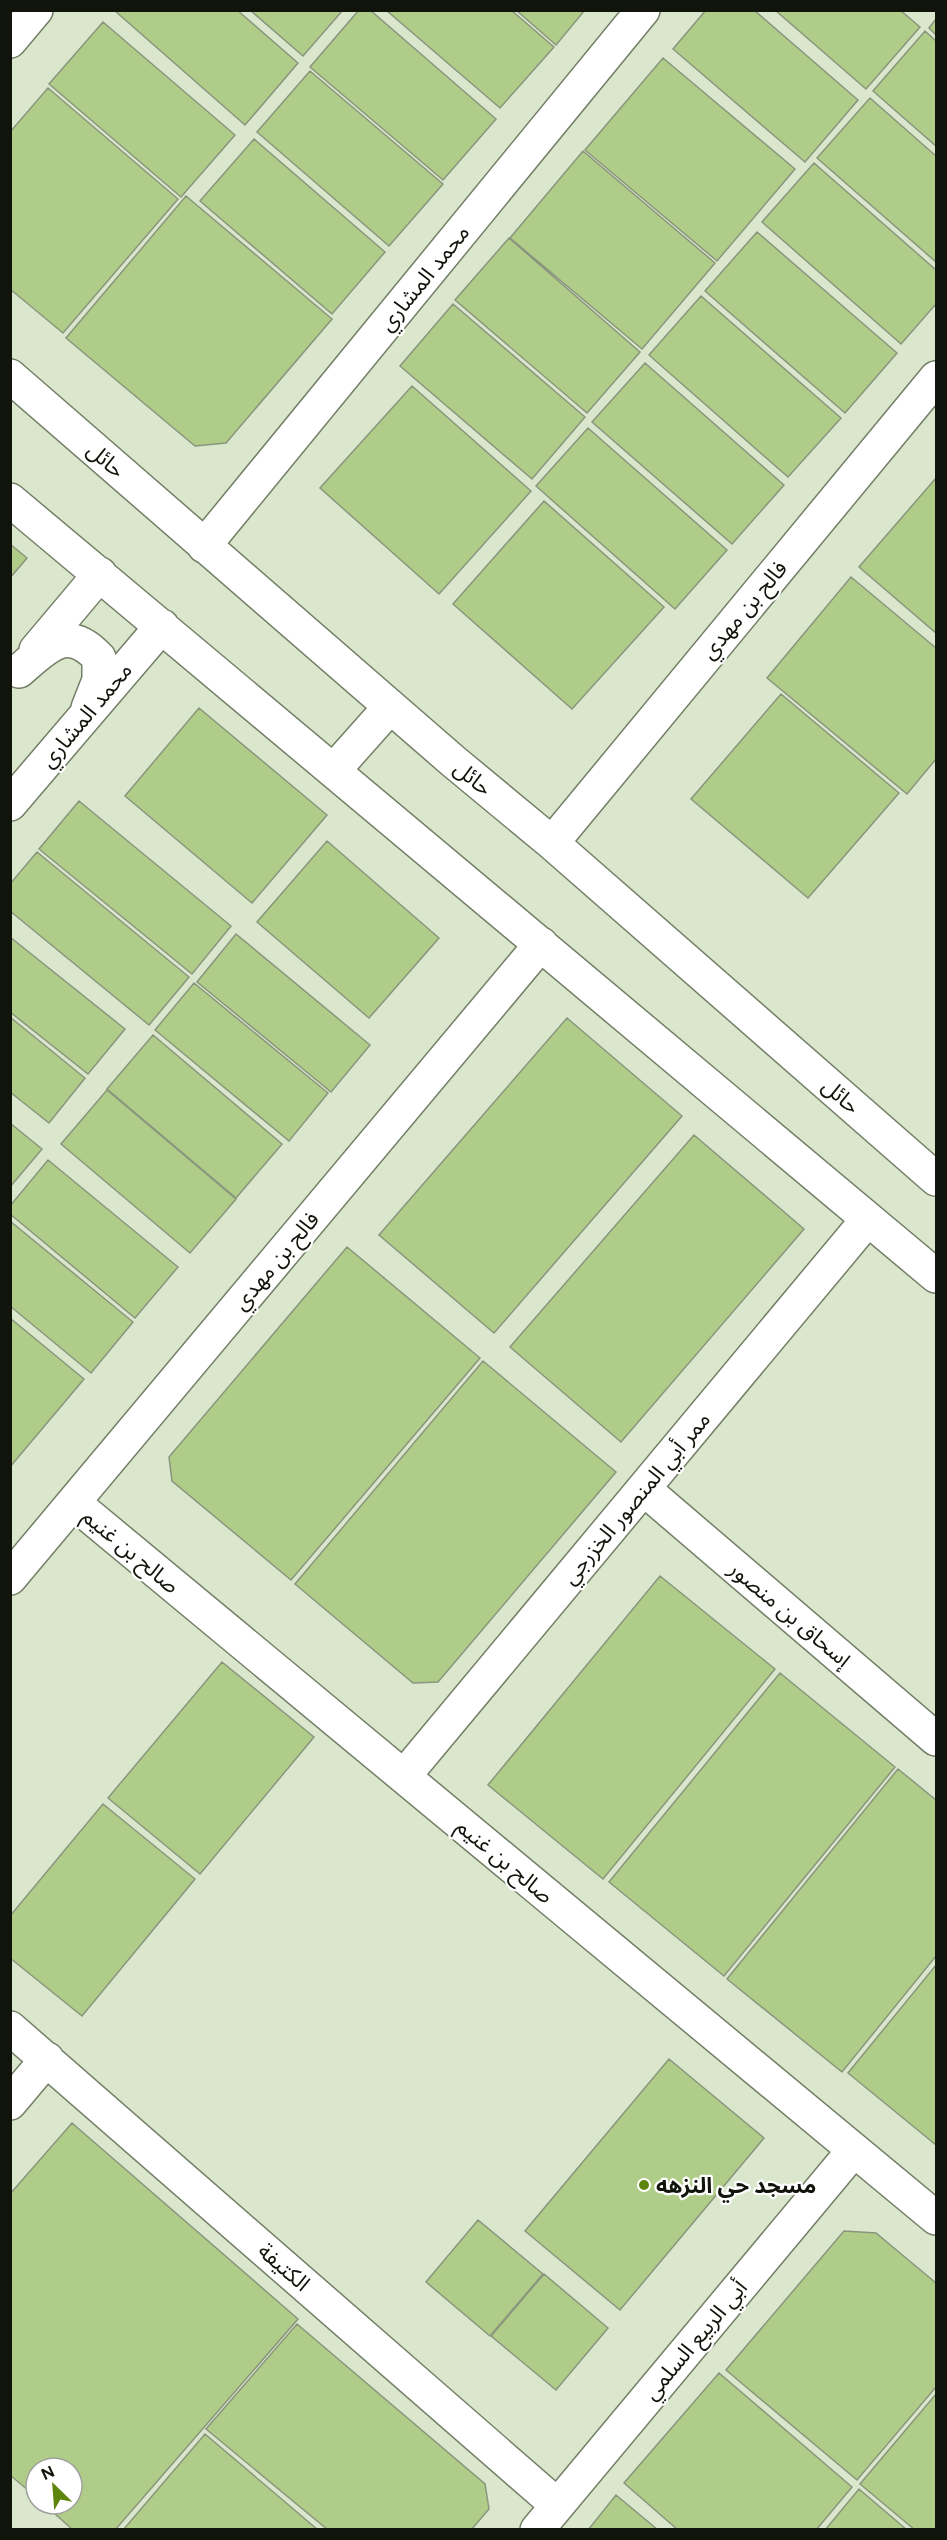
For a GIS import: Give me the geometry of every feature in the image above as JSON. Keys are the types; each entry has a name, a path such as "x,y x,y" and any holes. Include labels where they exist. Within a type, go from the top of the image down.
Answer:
{"street":[{"path":"10,41 36,10"},
{"name":"محمد المشاري","path":"204,546 643,10"},
{"name":"حائل","path":"10,376 390,707 931,1164"},
{"name":"فالح بن مهدي","path":"552,843 936,378"},
{"path":"10,500 936,1276"},
{"path":"15,675 100,574"},
{"name":"محمد المشاري","path":"10,804 162,626"},
{"path":"15,675 50,645 66,639 87,645 99,658 99,680 84,718"},
{"path":"334,770 390,707"},
{"name":"فالح بن مهدي","path":"10,1578 541,944"},
{"name":"ممر أبي المنصور الخزرجي","path":"404,1776 868,1219"},
{"name":"إسحاق بن منصور","path":"644,1489 936,1739"},
{"name":"صالح بن غنيم","path":"74,1503 936,2218"},
{"name":"الكتيفة","path":"10,2028 47,2059 547,2517"},
{"path":"10,2103 47,2059"},
{"name":"أبي الربيع السلمي","path":"547,2517 854,2150"}],"building":[{"path":"114,10 237,10 298,63 245,125"},
{"path":"250,10 343,10 303,56"},
{"path":"359,10 370,10 496,119 443,180 310,67"},
{"path":"386,10 511,10 554,47 500,108"},
{"path":"516,10 585,10 556,45"},
{"path":"706,10 754,10 858,100 805,162 673,49"},
{"path":"775,10 900,10 920,27 866,89"},
{"path":"936,19 936,35 929,28"},
{"path":"103,22 235,135 181,197 49,84"},
{"path":"925,31 936,41 936,146 873,91"},
{"path":"663,58 795,169 717,261 585,150"},
{"path":"310,71 443,184 389,246 257,132"},
{"path":"48,88 178,199 63,333 10,289 10,132"},
{"path":"870,98 936,156 936,262 817,158"},
{"path":"254,139 385,252 332,314 200,201"},
{"path":"583,151 715,263 642,349 510,238"},
{"path":"814,163 936,270 936,304 901,344 762,222"},
{"path":"186,196 332,319 226,443 195,446 66,338"},
{"path":"757,232 897,353 845,413 705,291"},
{"path":"509,238 640,352 587,413 455,300"},
{"path":"701,296 841,418 788,477 649,355"},
{"path":"453,304 585,417 532,479 400,366"},
{"path":"645,363 784,485 732,544 592,422"},
{"path":"412,386 531,491 439,594 320,488"},
{"path":"588,428 727,550 675,609 536,486"},
{"path":"936,478 936,633 859,567"},
{"path":"544,501 664,607 572,709 453,604"},
{"path":"10,544 27,558 10,578"},
{"path":"851,577 936,648 936,759 907,794 767,678"},
{"path":"781,694 899,793 808,898 691,799"},
{"path":"199,708 327,815 252,903 125,796"},
{"path":"79,801 231,926 192,974 39,849"},
{"path":"327,841 439,938 369,1018 257,922"},
{"path":"37,852 189,977 149,1025 10,911 10,884"},
{"path":"236,934 370,1045 331,1092 197,982"},
{"path":"10,937 125,1029 88,1074 10,1012"},
{"path":"194,983 328,1093 289,1141 155,1030"},
{"path":"10,1017 85,1078 49,1123 10,1092"},
{"path":"567,1018 682,1116 494,1333 379,1235"},
{"path":"153,1035 282,1144 236,1198 107,1089"},
{"path":"107,1090 236,1199 190,1253 61,1144"},
{"path":"10,1123 42,1149 10,1187"},
{"path":"694,1135 804,1229 621,1442 510,1347"},
{"path":"48,1160 178,1267 135,1318 10,1214 10,1206"},
{"path":"10,1221 133,1322 91,1373 10,1306"},
{"path":"347,1247 480,1358 291,1580 172,1481 169,1457"},
{"path":"10,1318 84,1379 10,1467"},
{"path":"483,1361 616,1472 438,1682 413,1683 295,1584"},
{"path":"660,1576 775,1669 603,1879 488,1785"},
{"path":"222,1662 314,1737 200,1874 108,1798"},
{"path":"780,1673 895,1767 724,1976 609,1882"},
{"path":"898,1769 936,1800 936,1956 842,2072 727,1979"},
{"path":"103,1804 195,1879 82,2016 10,1958 10,1916"},
{"path":"936,1965 936,2145 848,2073"},
{"name":"مسجد حي النزهه","path":"669,2059 764,2138 620,2310 525,2231"},
{"path":"72,2123 298,2319 115,2530 73,2530 57,2516 84,2516 84,2456 24,2456 24,2487 10,2475 10,2194"},
{"path":"478,2220 543,2274 490,2336 426,2282"},
{"path":"844,2231 876,2233 936,2283 936,2387 857,2480 726,2370"},
{"path":"544,2274 608,2328 556,2390 491,2336"},
{"path":"297,2324 485,2484 489,2509 471,2530 328,2530 206,2429"},
{"path":"719,2373 852,2487 816,2530 678,2530 624,2483"},
{"path":"936,2394 936,2530 915,2530 860,2484"},
{"path":"205,2434 318,2530 123,2530"},
{"path":"859,2489 907,2530 825,2530"},
{"path":"616,2495 658,2530 588,2530"}],"place":[{"name":"مسجد حي النزهه","path":"644,2185"}]}
